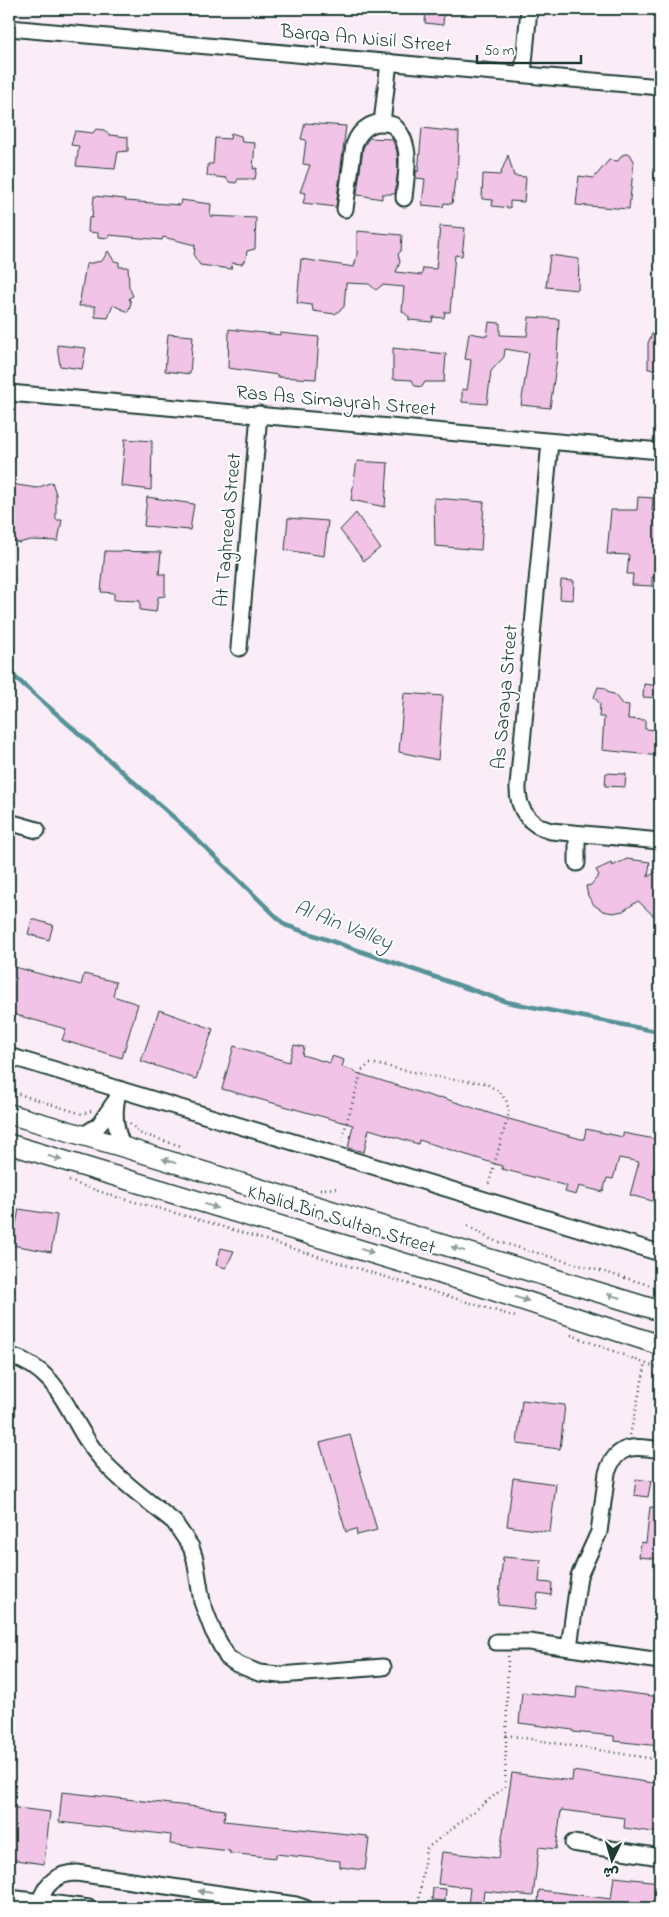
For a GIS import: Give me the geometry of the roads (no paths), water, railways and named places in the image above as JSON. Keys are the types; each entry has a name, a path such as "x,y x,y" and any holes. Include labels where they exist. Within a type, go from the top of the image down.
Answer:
{"main road":[{"name":"Khalid Bin Sultan Street","path":"9,1114 84,1135 660,1311"},
{"name":"Khalid Bin Sultan Street","path":"9,1144 468,1282 660,1345"}],"street":[{"path":"523,74 529,9"},
{"name":"Barqa An Nisil Street","path":"9,28 660,87"},
{"path":"382,123 389,62"},
{"path":"346,209 352,149 355,141 370,124 375,122 389,123 396,127 407,148 404,198"},
{"name":"Ras As Simayrah Street","path":"9,393 660,451"},
{"name":"At Taghreed Street","path":"238,648 259,414"},
{"name":"As Saraya Street","path":"550,442 518,794 523,812 535,825 551,832 660,841"},
{"path":"9,822 37,830"},
{"path":"577,834 577,863"},
{"path":"9,1056 117,1095 337,1155 660,1253"},
{"path":"84,1135 105,1118 117,1095"},
{"path":"117,1095 116,1130 123,1147"},
{"path":"9,1355 34,1366 52,1380 82,1434 100,1459 174,1522 180,1530 195,1559 199,1587 207,1617 227,1657 248,1670 269,1675 383,1667"},
{"path":"569,1647 579,1576 599,1532 607,1473 614,1458 627,1448 643,1447 660,1450"},
{"path":"502,1642 529,1642 660,1661"},
{"path":"573,1843 660,1857"},
{"path":"40,1902 50,1882 62,1875 77,1873 304,1908"},
{"path":"10,1901 40,1902 88,1908"}],"waterway":[{"name":"Al Ain Valley","path":"9,674 16,678 178,821 285,925 507,1002 660,1032"}]}
